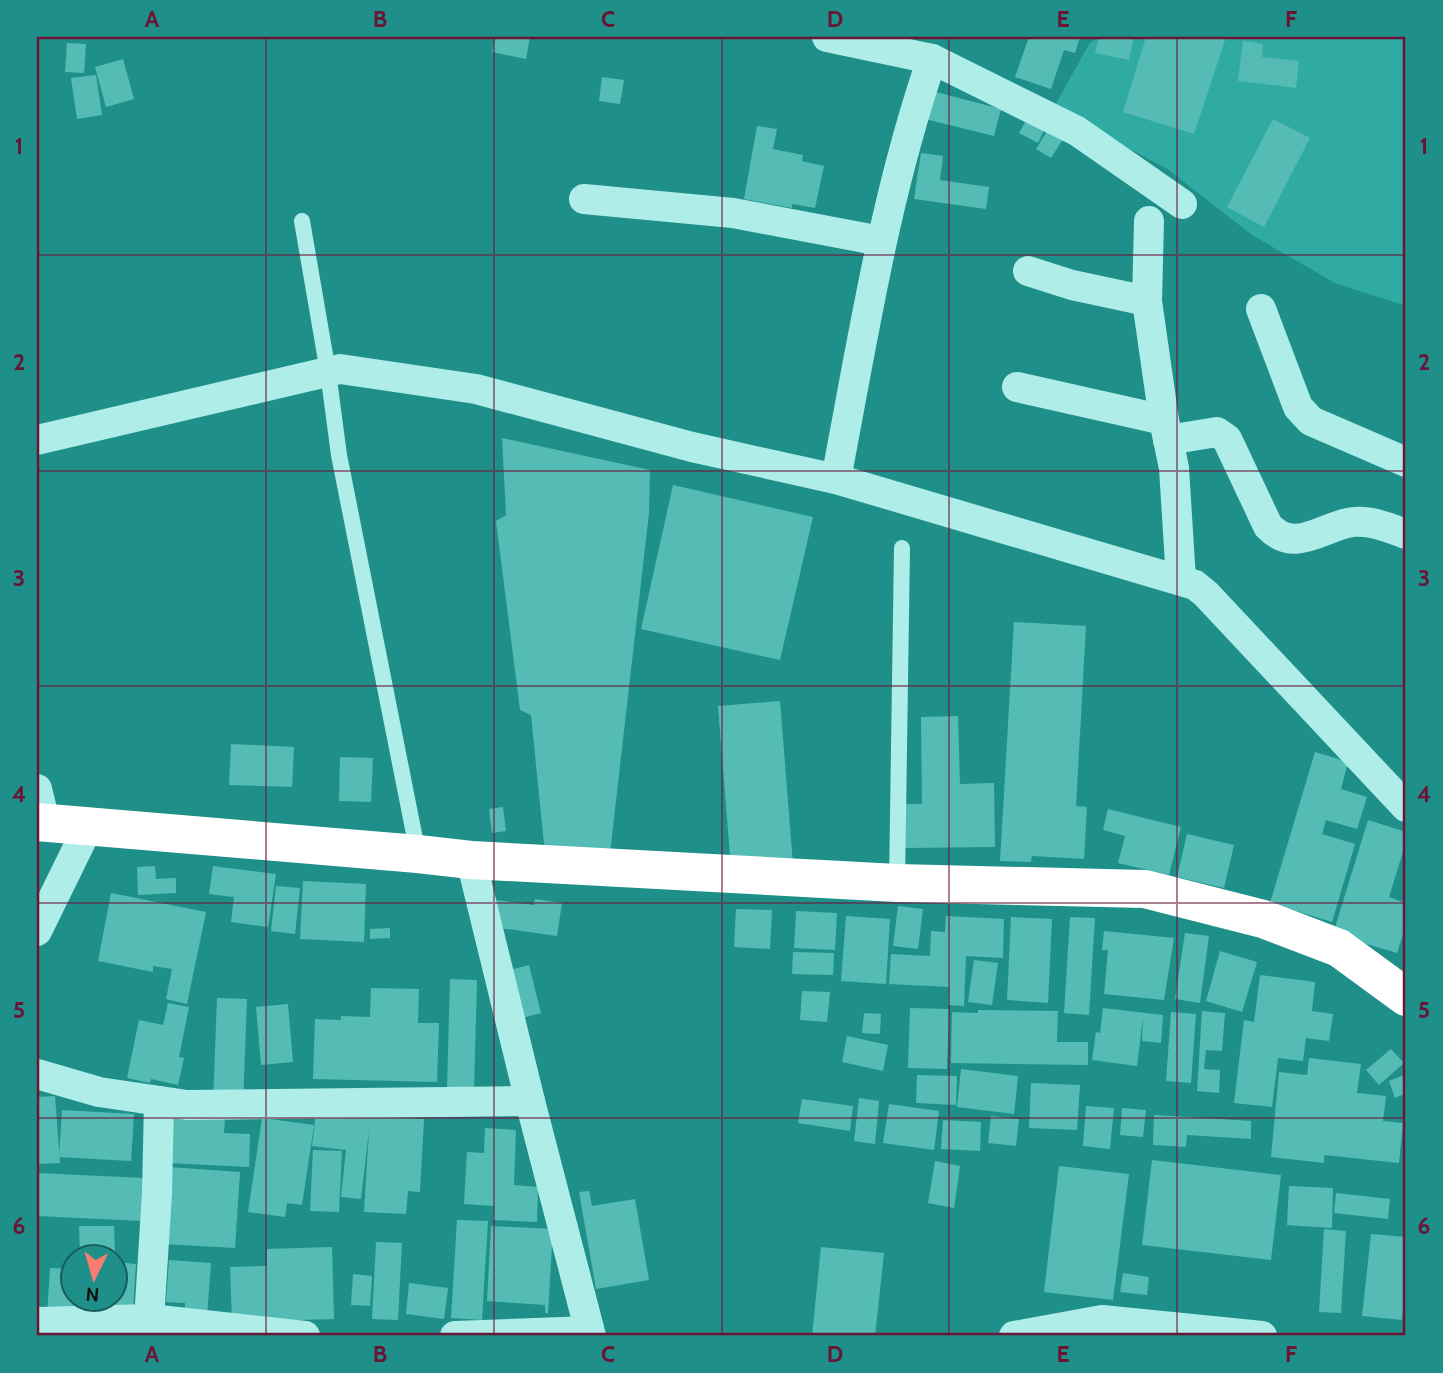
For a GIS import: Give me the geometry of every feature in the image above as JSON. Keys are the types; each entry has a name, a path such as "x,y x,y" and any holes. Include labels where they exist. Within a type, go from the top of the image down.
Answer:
{"highway":[{"path":"39,811 88,827 471,860 897,883 1145,889 1263,919 1339,948 1406,997"}],"street":[{"path":"827,37 932,59 1077,131 1182,204"},
{"path":"836,479 881,241 912,119 932,59"},
{"path":"584,199 733,213 881,241"},
{"path":"1149,221 1147,301 1178,499 1181,580"},
{"path":"1028,271 1072,285 1147,301"},
{"path":"1261,309 1298,407 1304,415 1311,421 1406,462"},
{"path":"37,440 340,369 476,389 692,447 836,479 1195,585 1206,593 1406,807"},
{"path":"1017,387 1166,430 1217,432 1227,439 1268,526 1276,534 1300,539 1352,522 1369,523 1406,534"},
{"path":"37,931 88,827"},
{"path":"454,1336 590,1334 471,860"},
{"path":"37,1074 99,1092 187,1105 530,1101"},
{"path":"149,1328 159,1101"},
{"path":"1014,1336 1102,1320 1262,1336"},
{"path":"37,1322 304,1336"}],"lane":[{"path":"302,221 339,454 418,854"},
{"path":"897,883 902,548"}],"shaded area":[{"path":"1097,37 1406,37 1406,306 1335,283 1252,235 1166,168 1053,109 1089,44"}],"building":[{"path":"495,37 530,37 526,59 492,52"},
{"path":"1029,37 1080,37 1075,53 1064,50 1051,89 1015,77"},
{"path":"1099,37 1134,37 1129,60 1095,53"},
{"path":"1146,37 1226,37 1194,134 1123,112"},
{"path":"1243,41 1263,44 1262,57 1299,61 1296,88 1238,81"},
{"path":"67,43 86,44 84,73 65,72"},
{"path":"123,59 134,99 106,107 95,67"},
{"path":"96,75 102,115 77,119 71,78"},
{"path":"602,77 624,80 620,104 599,101"},
{"path":"932,91 1001,109 994,136 925,119"},
{"path":"1029,115 1047,124 1038,143 1019,133"},
{"path":"1273,119 1310,138 1264,227 1227,207"},
{"path":"1051,125 1066,134 1051,158 1036,149"},
{"path":"757,126 777,129 773,149 803,155 802,161 824,166 815,208 792,204 792,208 744,199"},
{"path":"921,153 943,156 940,180 989,187 986,209 914,199"},
{"path":"502,438 650,470 649,513 610,853 545,854 531,715 520,710 496,521 506,515"},
{"path":"673,485 813,517 780,660 641,629"},
{"path":"1014,622 1086,626 1076,806 1087,807 1084,859 1032,856 1031,862 1000,861"},
{"path":"780,701 793,864 731,868 718,706"},
{"path":"958,716 960,784 994,783 995,847 904,848 903,804 922,804 921,717"},
{"path":"231,744 294,747 292,787 229,785"},
{"path":"1315,752 1348,762 1341,789 1367,797 1357,829 1326,820 1322,834 1355,844 1332,922 1270,903"},
{"path":"340,757 373,758 371,802 339,801"},
{"path":"503,807 506,831 492,833 489,809"},
{"path":"1108,809 1181,827 1169,875 1118,863 1125,836 1103,830"},
{"path":"1368,820 1406,832 1406,842 1389,897 1406,903 1406,925 1397,953 1333,934"},
{"path":"1187,834 1234,845 1224,888 1177,877"},
{"path":"155,866 156,879 176,878 176,893 138,895 137,867"},
{"path":"213,866 276,874 268,927 231,922 234,897 209,894"},
{"path":"303,881 366,884 364,942 300,939"},
{"path":"276,886 300,888 295,934 271,931"},
{"path":"111,893 206,912 187,1004 166,999 172,969 153,966 153,972 98,961"},
{"path":"535,899 562,903 557,936 493,927 497,900 534,905"},
{"path":"898,906 923,909 918,949 893,946"},
{"path":"736,909 772,910 770,949 734,947"},
{"path":"796,911 837,913 835,950 794,948"},
{"path":"846,916 890,919 886,984 841,981"},
{"path":"946,916 1004,919 1003,958 966,956 964,1006 948,1005 949,987 889,984 891,954 930,956 931,931 945,932"},
{"path":"1011,917 1052,919 1048,1003 1007,1000"},
{"path":"1070,917 1095,918 1089,1015 1064,1013"},
{"path":"390,928 390,938 370,939 370,929"},
{"path":"1104,931 1174,938 1164,1000 1104,994 1108,950 1102,950"},
{"path":"1185,933 1209,936 1200,1003 1175,999"},
{"path":"1220,951 1257,962 1242,1012 1206,1001"},
{"path":"793,952 834,953 833,975 792,974"},
{"path":"974,960 998,963 992,1005 968,1002"},
{"path":"529,965 541,1013 519,1019 506,971"},
{"path":"1260,975 1315,982 1312,1011 1333,1014 1329,1041 1306,1038 1303,1061 1278,1058 1272,1107 1234,1103 1244,1020 1254,1022"},
{"path":"450,979 477,980 474,1090 447,1089"},
{"path":"371,988 419,989 418,1023 439,1023 437,1082 313,1079 315,1019 370,1017"},
{"path":"802,991 830,992 827,1022 800,1020"},
{"path":"217,998 247,999 243,1104 213,1103"},
{"path":"168,1003 189,1007 179,1057 184,1058 178,1085 151,1079 150,1083 127,1078 139,1020 163,1025"},
{"path":"288,1004 293,1062 261,1065 256,1007"},
{"path":"910,1008 949,1009 947,1069 908,1068"},
{"path":"1103,1008 1163,1015 1161,1043 1142,1041 1143,1017 1137,1066 1092,1060 1096,1032 1100,1033"},
{"path":"978,1010 1058,1011 1057,1042 1088,1042 1088,1065 951,1063 952,1012 978,1013"},
{"path":"1202,1011 1225,1013 1222,1051 1206,1050 1204,1069 1220,1070 1219,1093 1197,1091"},
{"path":"1171,1012 1196,1014 1191,1083 1166,1081"},
{"path":"864,1013 881,1014 880,1034 862,1033"},
{"path":"847,1036 888,1045 883,1071 842,1062"},
{"path":"1391,1049 1404,1063 1379,1085 1366,1070"},
{"path":"1309,1058 1361,1064 1357,1093 1386,1096 1383,1121 1403,1123 1399,1163 1324,1155 1324,1163 1271,1157 1279,1072 1307,1075"},
{"path":"961,1069 1018,1076 1014,1114 957,1107"},
{"path":"1406,1074 1406,1093 1395,1098 1389,1081"},
{"path":"917,1075 957,1076 956,1105 916,1103"},
{"path":"1031,1083 1080,1085 1077,1130 1029,1128"},
{"path":"55,1096 60,1163 37,1164 37,1097"},
{"path":"859,1098 879,1101 875,1144 854,1141"},
{"path":"802,1099 853,1106 850,1131 798,1123"},
{"path":"889,1104 939,1111 934,1150 883,1143"},
{"path":"1086,1106 1114,1108 1110,1149 1083,1146"},
{"path":"1122,1108 1146,1110 1143,1137 1120,1135"},
{"path":"62,1110 134,1114 131,1161 59,1157"},
{"path":"316,1112 424,1119 420,1192 408,1191 406,1214 364,1212 369,1130 361,1199 341,1197 346,1150 312,1146"},
{"path":"169,1115 225,1117 224,1133 250,1134 249,1167 167,1163"},
{"path":"1154,1115 1251,1121 1251,1139 1187,1135 1186,1147 1153,1145"},
{"path":"991,1116 1019,1119 1016,1146 988,1143"},
{"path":"262,1118 314,1125 302,1205 287,1203 285,1217 248,1212"},
{"path":"943,1120 981,1122 980,1151 941,1149"},
{"path":"485,1128 516,1130 514,1185 538,1187 537,1222 493,1220 494,1206 464,1204 467,1152 484,1153"},
{"path":"313,1150 342,1151 339,1212 310,1211"},
{"path":"1152,1160 1281,1175 1271,1260 1142,1245"},
{"path":"935,1161 960,1166 954,1208 928,1203"},
{"path":"1059,1166 1129,1174 1113,1300 1044,1292"},
{"path":"169,1167 240,1172 235,1248 164,1244"},
{"path":"37,1173 144,1178 142,1221 37,1216"},
{"path":"1289,1186 1333,1188 1332,1228 1287,1225"},
{"path":"589,1191 592,1206 635,1199 649,1280 596,1289 579,1192"},
{"path":"1336,1193 1390,1199 1388,1219 1334,1213"},
{"path":"457,1220 488,1221 482,1320 451,1318"},
{"path":"79,1226 114,1226 115,1244 80,1244"},
{"path":"491,1226 553,1229 548,1313 545,1313 545,1305 487,1301"},
{"path":"1324,1229 1346,1231 1341,1313 1319,1312"},
{"path":"1371,1234 1406,1237 1406,1281 1402,1320 1362,1316"},
{"path":"376,1242 402,1243 398,1320 372,1319"},
{"path":"332,1247 334,1319 232,1322 230,1267 267,1266 267,1249"},
{"path":"821,1247 884,1253 875,1336 812,1336"},
{"path":"169,1260 211,1263 207,1316 184,1315 185,1303 166,1302"},
{"path":"130,1263 136,1264 133,1311 130,1311"},
{"path":"50,1268 60,1268 60,1314 84,1314 84,1317 47,1316"},
{"path":"1123,1273 1149,1277 1147,1295 1120,1292"},
{"path":"353,1274 372,1276 370,1306 351,1305"},
{"path":"409,1283 448,1288 444,1319 406,1314"}]}
